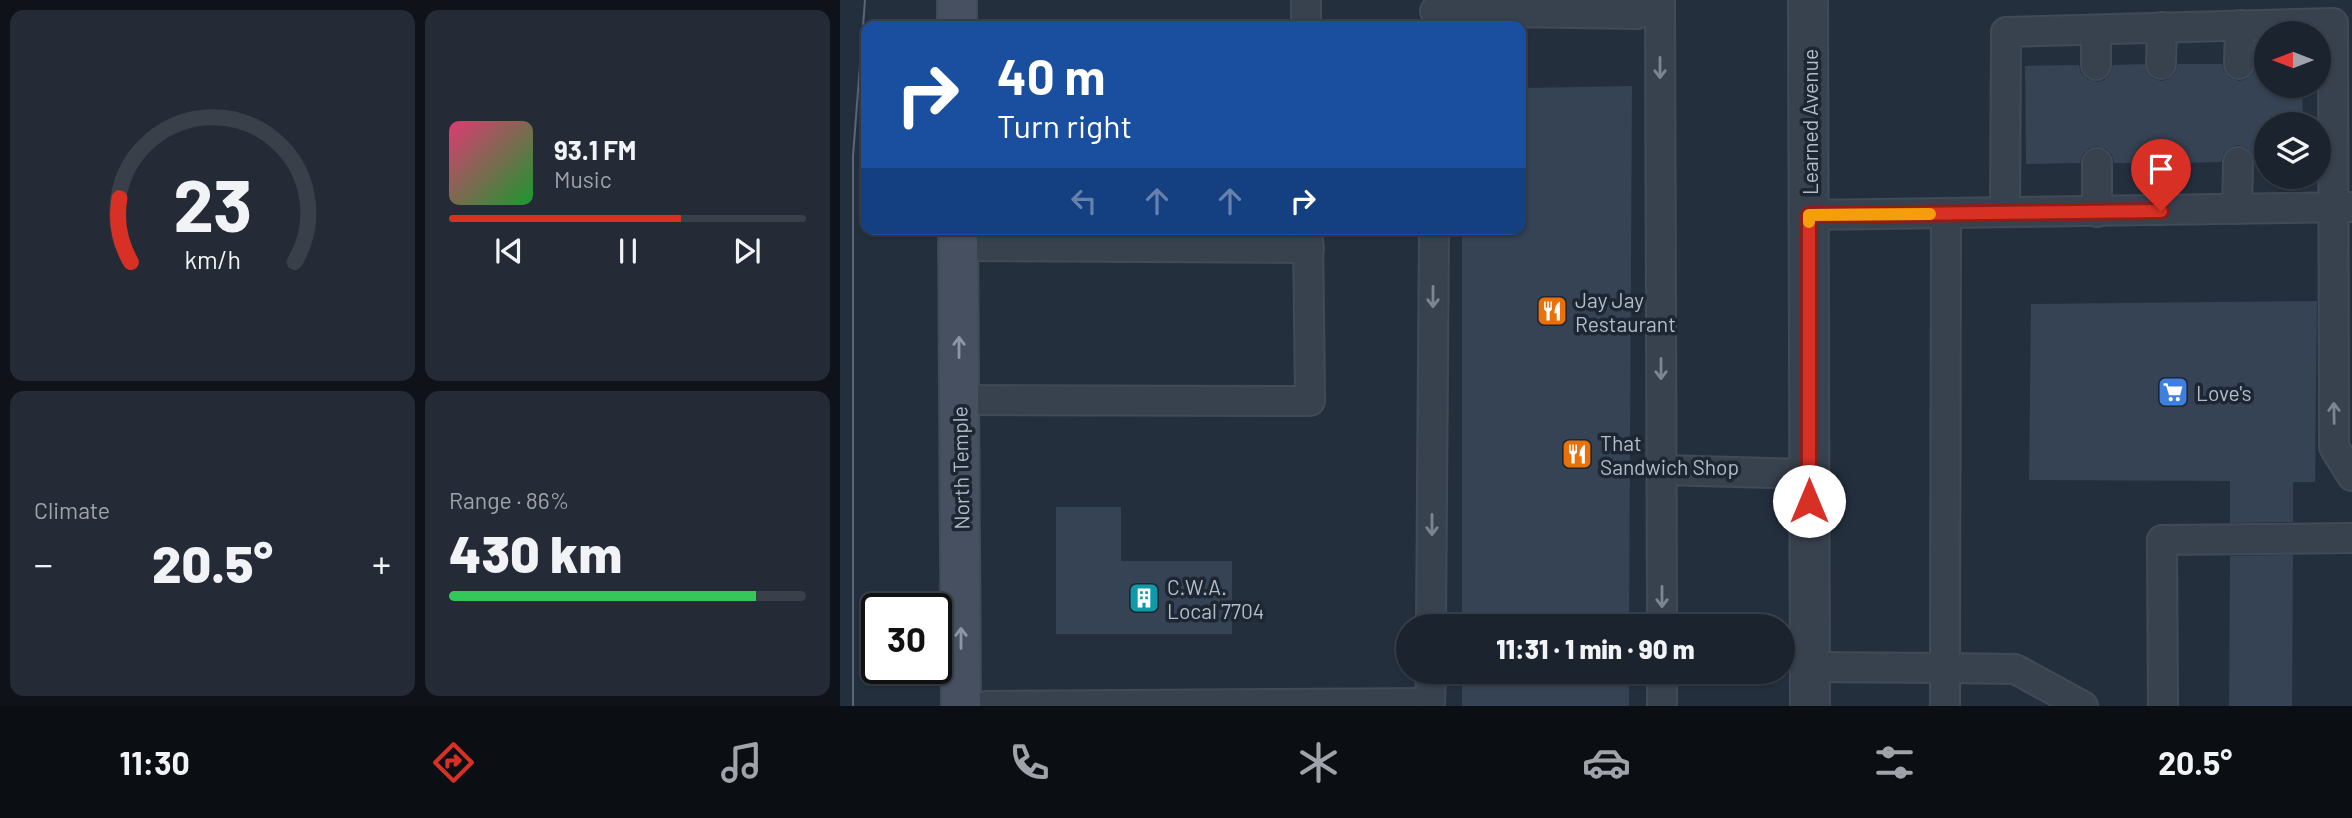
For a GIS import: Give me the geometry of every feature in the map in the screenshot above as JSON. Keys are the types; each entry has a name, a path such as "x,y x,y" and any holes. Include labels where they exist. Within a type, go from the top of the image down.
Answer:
{"main road":[{"path":"957,0 957,21"},
{"name":"North Temple","path":"958,238 961,706"}],"street":[{"name":"Learned Avenue","path":"1808,0 1810,706"}],"lane":[{"path":"1306,0 1306,21"},
{"path":"1435,13 1637,14 1650,0"},
{"path":"1660,0 1662,614"},
{"path":"2006,212 2006,32 2333,23 2342,207 2334,447 2352,476"},
{"path":"2239,64 2240,25"},
{"path":"2161,64 2162,27"},
{"path":"2096,30 2096,65"},
{"path":"2237,209 2238,162"},
{"path":"2096,163 2096,212"},
{"path":"2161,211 2162,163"},
{"path":"1809,215 2342,207"},
{"path":"1945,706 1946,214"},
{"path":"1431,614 1434,235"},
{"path":"958,238 1309,238 1310,401 959,400"},
{"path":"1662,470 1809,474"},
{"path":"2163,706 2162,540 2352,538"},
{"path":"1810,667 2015,669 2083,706"},
{"path":"987,706 1430,705 1431,684"},
{"path":"1662,684 1662,706"}],"building":[{"path":"2145,64 2152,78 2161,81 2175,73 2178,64 2222,64 2230,78 2239,81 2254,70 2254,98 2302,98 2303,112 2254,112 2254,158 2247,148 2238,145 2224,153 2221,162 2179,163 2171,149 2162,146 2148,154 2145,163 2114,163 2112,155 2106,149 2096,146 2083,154 2080,163 2026,164 2025,66 2079,65 2081,73 2087,79 2097,82 2110,74 2113,65"},
{"path":"1632,86 1629,614 1462,614 1462,235 1526,235 1526,88"},
{"name":"Love's","path":"2317,301 2315,482 2293,482 2293,522 2230,523 2230,481 2029,480 2031,304"},
{"name":"C.W.A. Local 7704","path":"1056,507 1121,507 1121,561 1232,561 1232,634 1056,634"},
{"path":"2293,555 2292,706 2229,706 2230,556"},
{"path":"1462,684 1629,684 1629,706 1462,706"}],"tram line":[{"path":"863,21 865,0"},
{"path":"853,706 853,156 861,52"}],"slow traffic":[{"path":"1809,222 1809,215 1930,214"}],"place":[{"name":"Jay Jay Restaurant","path":"1552,311"},
{"name":"Love's","path":"2173,392"},
{"name":"That Sandwich Shop","path":"1577,454"},
{"name":"C.W.A. Local 7704","path":"1144,598"}],"route":[{"path":"1809,501 1809,215 2161,211"}]}
